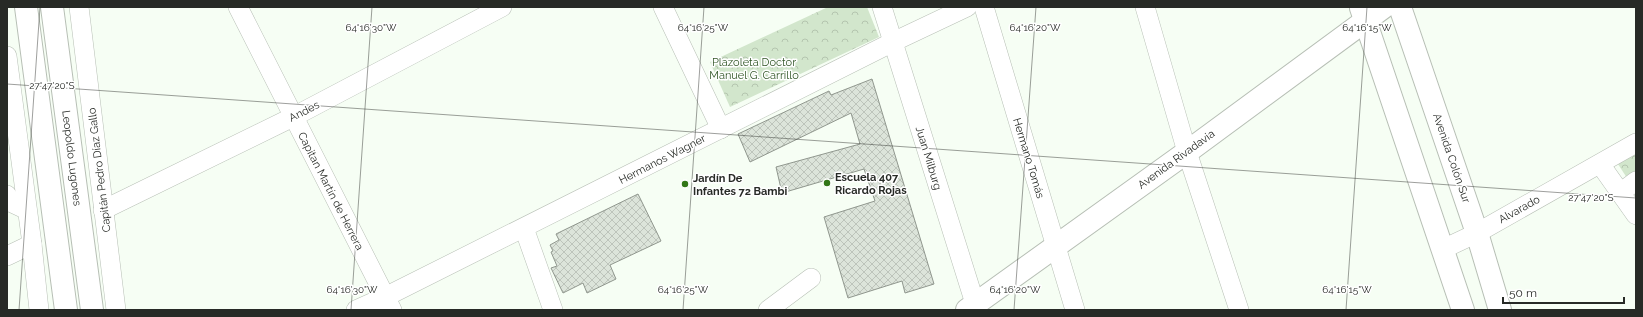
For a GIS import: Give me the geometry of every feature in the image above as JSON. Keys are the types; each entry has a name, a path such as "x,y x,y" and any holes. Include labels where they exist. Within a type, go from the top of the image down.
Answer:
{"main road":[{"path":"26,7 66,310"},
{"name":"Leopoldo Lugones","path":"52,7 92,310"},
{"name":"Avenida Rivadavia","path":"973,308 1056,246 1187,152 1364,14 1384,7"},
{"name":"Avenida Colón Sur","path":"1400,7 1478,233 1500,310"},
{"path":"1364,14 1463,310"}],"street":[{"name":"Capitán Pedro Díaz Gallo","path":"79,7 116,310"},
{"name":"Capitan Martín de Herrera","path":"238,7 388,304"},
{"name":"Andes","path":"104,210 293,117 502,7"},
{"path":"663,7 721,129"},
{"name":"Juan Milburg","path":"882,7 973,308"},
{"name":"Hermanos Wagner","path":"356,310 388,304 524,228 893,42 967,7"},
{"name":"Hermano Tomás","path":"984,7 1075,310"},
{"path":"1145,7 1187,152 1239,310"},
{"path":"7,56 32,244 39,310"},
{"name":"Alvarado","path":"1443,249 1478,233 1636,143"},
{"path":"1600,164 1636,215"},
{"path":"1620,193 1636,181"},
{"path":"7,195 10,202 27,210"},
{"path":"524,228 553,310"},
{"path":"7,256 32,244"},
{"path":"768,310 811,278"}],"green space":[{"name":"Plazoleta Doctor Manuel G. Carrillo","path":"828,7 867,7 879,37 730,107 710,62"},
{"path":"1636,150 1636,171 1627,178 1616,161"}],"building":[{"path":"872,79 934,284 905,293 902,281 848,298 824,217 875,201 864,169 782,193 776,167 860,144 851,113 750,162 738,134 829,91 831,95"},
{"path":"638,194 661,241 610,265 616,279 587,293 583,283 563,293 551,268 557,266 551,252 553,251 550,245 559,240 556,234"}],"place":[{"name":"Escuela 407 Ricardo Rojas","path":"827,183"},
{"name":"Jardín De Infantes 72 Bambi","path":"685,184"}]}
